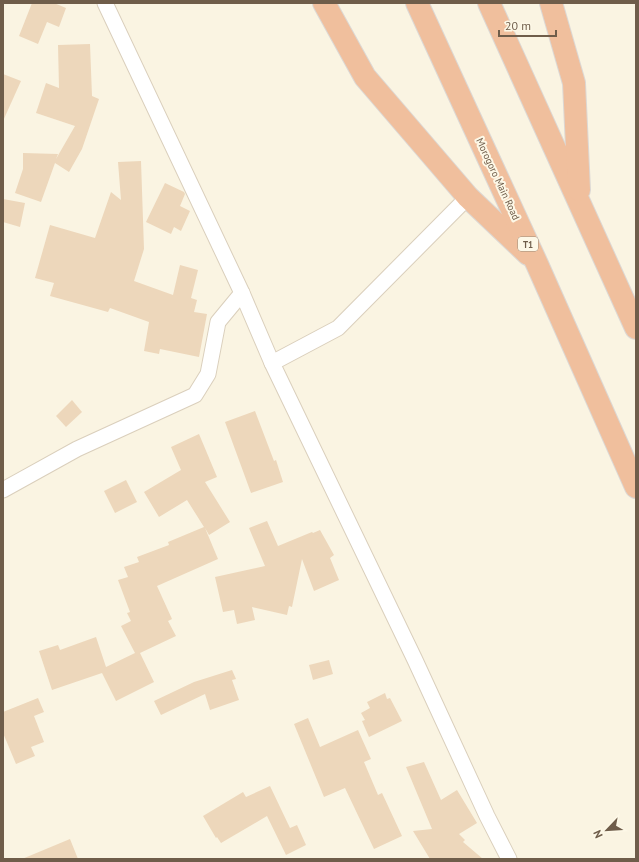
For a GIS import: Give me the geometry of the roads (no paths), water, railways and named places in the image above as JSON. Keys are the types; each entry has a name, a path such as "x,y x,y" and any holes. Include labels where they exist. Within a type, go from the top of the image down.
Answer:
{"highway":[{"path":"324,3 365,77 468,197 537,264"},
{"name":"Morogoro Main Road","path":"417,3 537,264 636,487"},
{"path":"489,3 636,328"},
{"path":"550,3 574,83 580,203"}],"street":[{"path":"105,3 242,293 272,363 416,660 487,816 509,859"},
{"path":"272,363 338,328 468,197"},
{"path":"3,490 77,449 195,395 208,374 218,322 242,293"}]}
